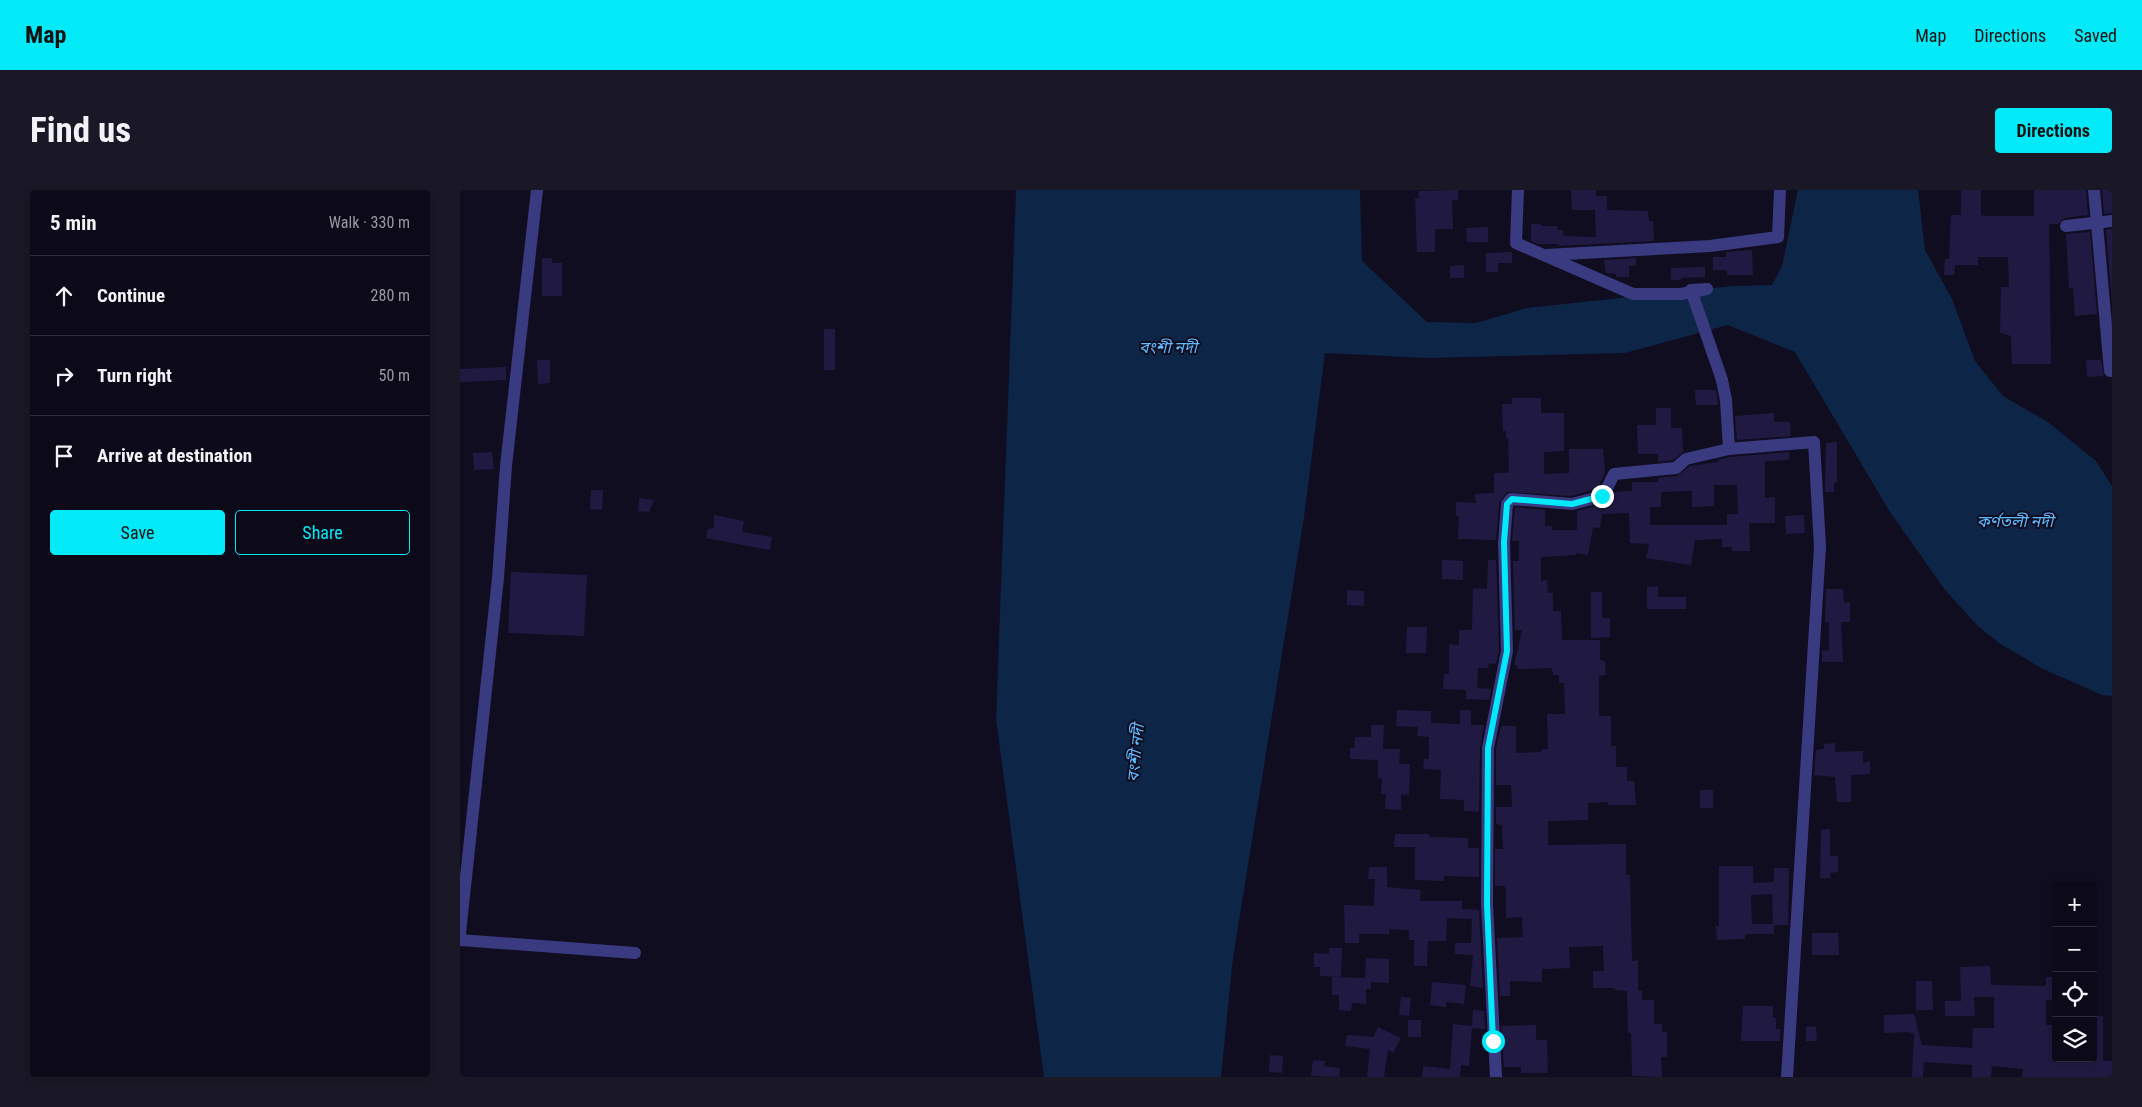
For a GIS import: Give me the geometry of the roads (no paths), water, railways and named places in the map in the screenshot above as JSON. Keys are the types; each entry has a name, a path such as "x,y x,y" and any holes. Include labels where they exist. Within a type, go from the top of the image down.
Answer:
{"street":[{"path":"460,933 498,578 506,466 537,190"},
{"path":"1518,190 1516,243 1633,294 1681,294 1707,289 1691,290 1722,380 1726,400 1729,449"},
{"path":"1546,255 1710,246 1778,237 1780,190"},
{"path":"2094,190 2110,371"},
{"path":"2066,226 2112,221"},
{"path":"1496,1077 1487,904 1488,748 1507,651 1504,542 1507,504 1512,499 1572,504 1602,496 1614,474 1676,468 1686,459 1729,449 1814,442 1820,547 1787,1077"},
{"path":"460,940 635,953"}],"water":[{"name":"বংশী নদী","path":"1016,190 1360,190 1362,261 1427,322 1476,323 1527,308 1732,286 1772,285 1782,266 1798,190 1918,190 1925,250 1952,299 1975,361 2003,396 2048,422 2096,461 2112,486 2112,696 2102,695 2041,668 1999,643 1979,627 1945,590 1890,512 1795,352 1728,325 1625,353 1428,358 1325,353 1304,517 1233,958 1221,1077 1044,1077 996,719"}],"water label":[{"name":"কর্ণতলী নদী","path":"2015,521"}]}
